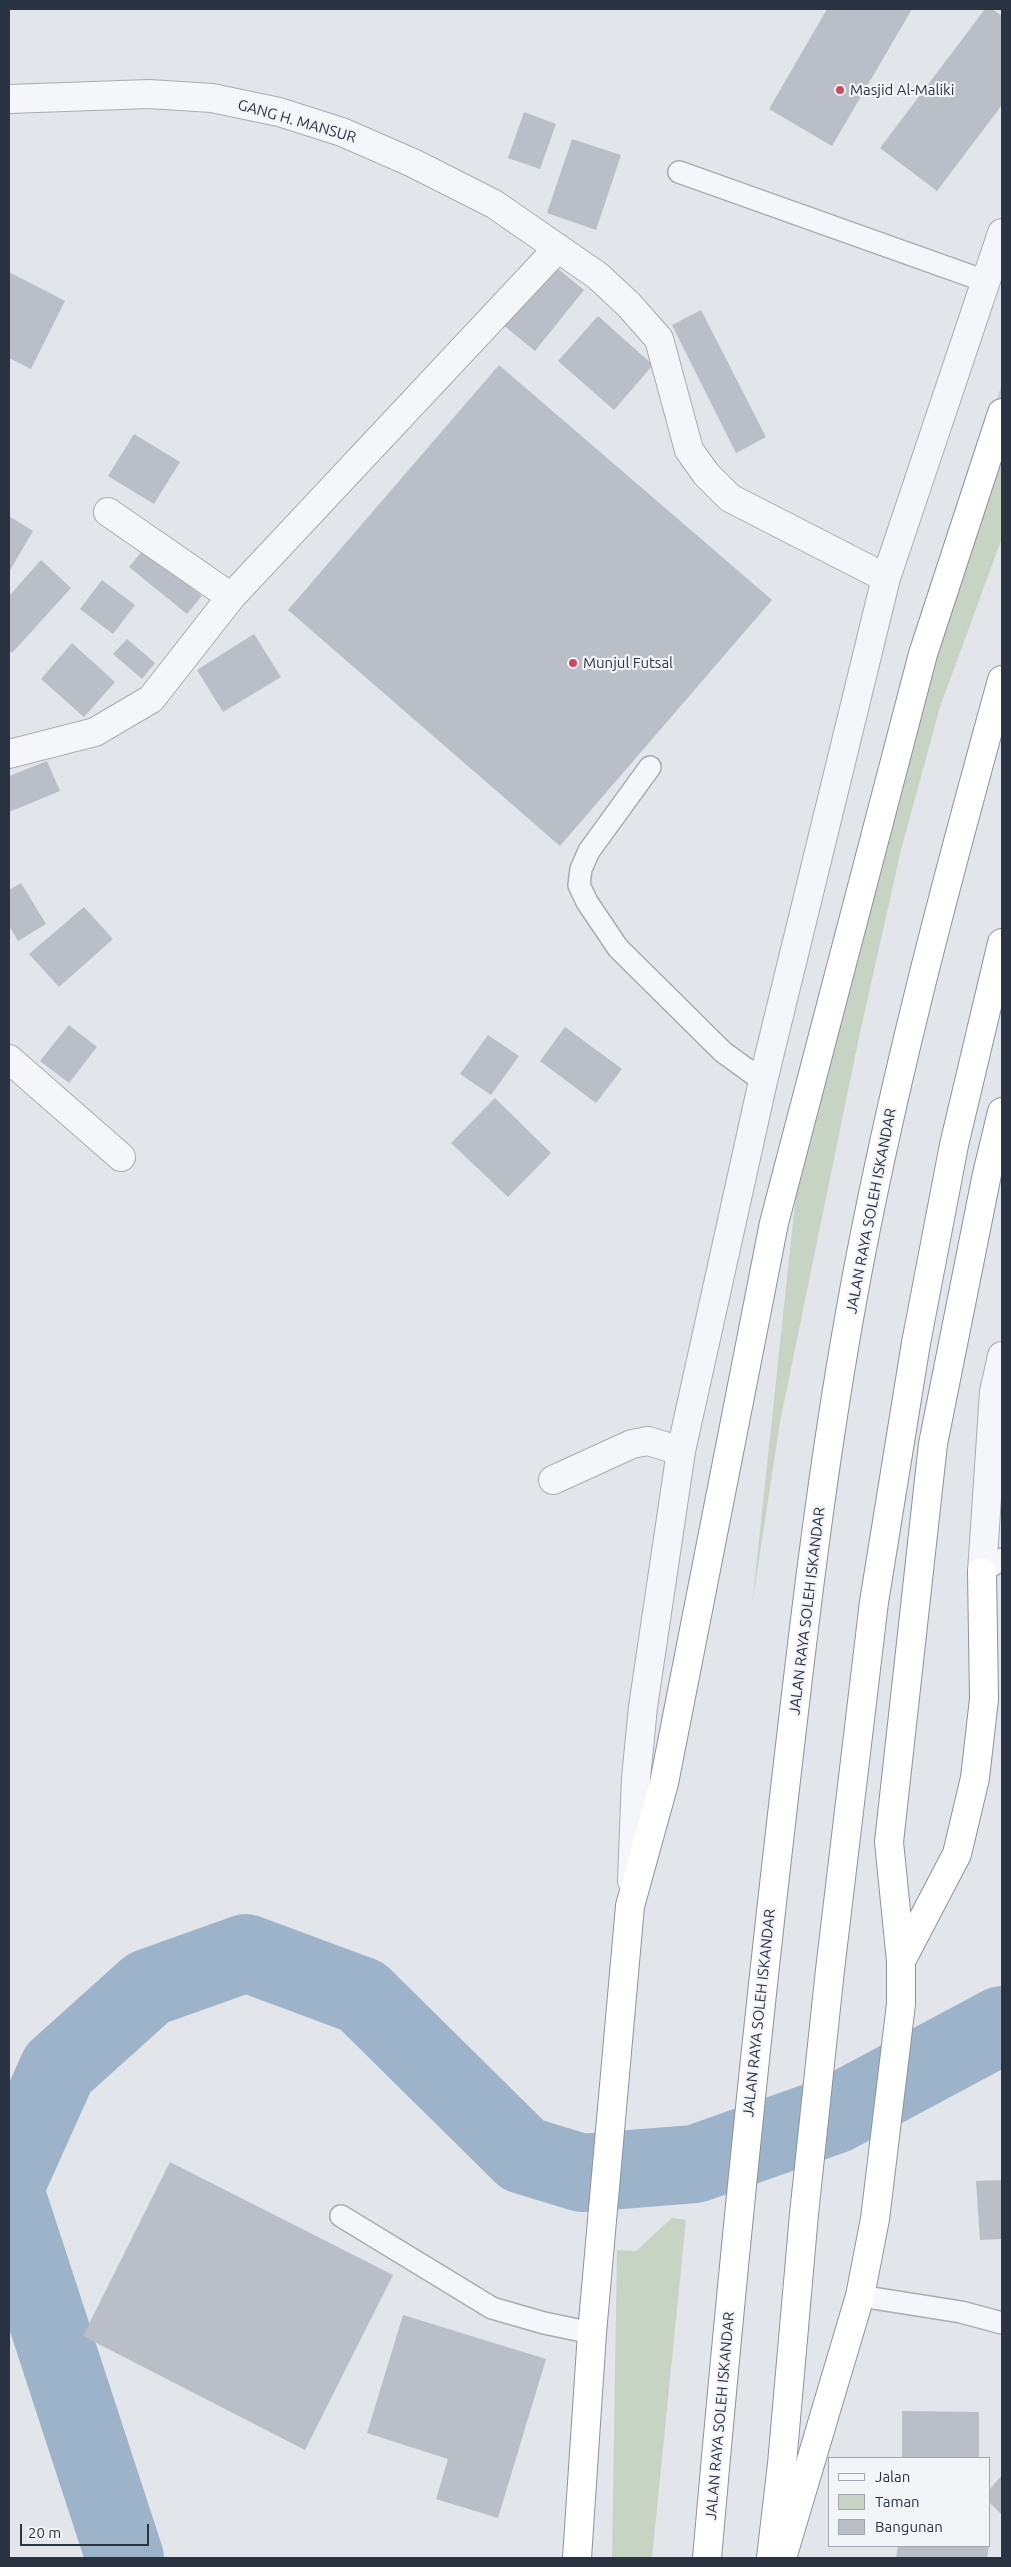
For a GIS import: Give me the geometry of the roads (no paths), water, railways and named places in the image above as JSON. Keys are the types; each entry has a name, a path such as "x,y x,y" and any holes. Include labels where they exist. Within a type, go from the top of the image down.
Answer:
{"highway":[{"path":"576,2558 592,2333 630,1914 664,1783 774,1222 923,654 1002,413"},
{"name":"JALAN RAYA SOLEH ISKANDAR","path":"707,2558 739,2202 763,1968 808,1593 852,1306 889,1113 940,905 1002,680"},
{"path":"771,2558 782,2464 804,2214 830,1970 874,1602 916,1343 954,1145 1002,943"},
{"path":"782,2558 860,2296 875,2219 901,2004 901,1961 889,1842 933,1444 987,1174 1002,1112"},
{"path":"901,1961 957,1854 974,1778 984,1699 992,1566"}],"street":[{"name":"GANG H. MANSUR","path":"9,99 148,94 212,98 279,112 342,132 414,163 494,204 598,276 629,305 659,339 689,450 706,474 730,498 886,578"},
{"path":"630,1914 636,1778 642,1716 681,1451 763,1081 886,578 1002,233"},
{"path":"9,754 95,732 151,699 231,597 558,248"},
{"path":"108,512 231,597"},
{"path":"9,1059 121,1157"},
{"path":"992,1566 994,1392 1002,1356"},
{"path":"553,1480 632,1444 648,1441 681,1451"}],"lane":[{"path":"679,172 985,281"},
{"path":"650,766 589,851 581,869 579,885 587,902 618,948 723,1052 763,1081"},
{"path":"341,2216 492,2308 544,2323 592,2333"},
{"path":"860,2296 961,2312 1002,2324"}],"waterway":[{"path":"9,2178 58,2069 148,1988 246,1953 362,1996 523,2155 582,2173 695,2164 834,2115 1002,2025"},
{"path":"9,2203 125,2558"}],"place":[{"name":"Masjid Al-Maliki","path":"840,90"},
{"name":"Munjul Futsal","path":"573,663"}]}
